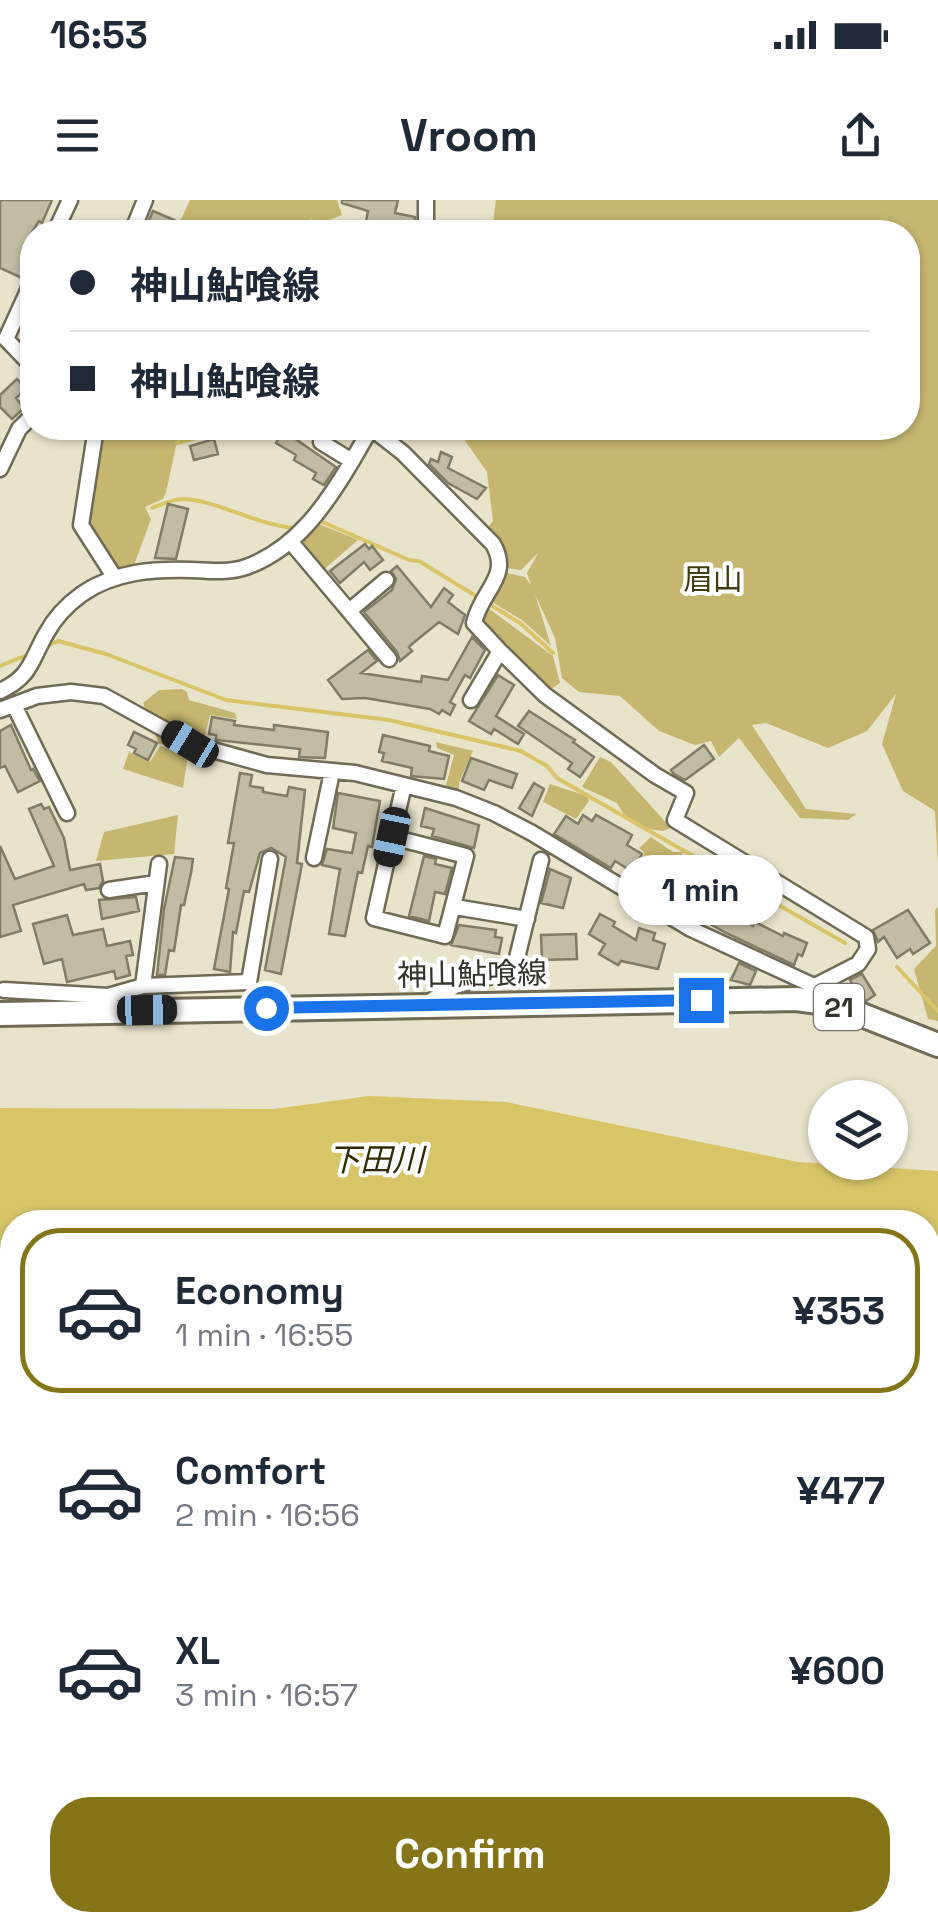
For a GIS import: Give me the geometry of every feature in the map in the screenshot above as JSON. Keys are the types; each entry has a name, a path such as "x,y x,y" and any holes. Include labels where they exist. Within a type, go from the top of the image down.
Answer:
{"main road":[{"name":"神山鮎喰線","path":"0,1014 108,1004 425,1005 796,999 834,1004 935,1044"}],"street":[{"path":"2,339 20,305"},
{"path":"0,469 20,427"},
{"path":"94,440 81,525 115,578"},
{"path":"0,691 17,683 36,658 46,634 85,592 115,578 154,569 244,568 290,541 314,520 364,440"},
{"path":"386,440 493,544 501,566 479,604 474,623 500,650 545,695 686,793 675,820 866,937 868,949 858,964 814,986"},
{"path":"321,442 352,462"},
{"path":"290,541 389,660"},
{"path":"349,611 386,580"},
{"path":"472,700 500,650"},
{"path":"67,813 7,707 38,696 72,692 104,696 190,744 266,765 356,773 456,798 494,812 690,929 814,986 831,996 834,1004"},
{"path":"314,858 332,772"},
{"path":"392,837 466,856 445,936 374,918 392,837 404,786"},
{"path":"4,990 108,1004 143,986 250,982 270,858"},
{"path":"425,1005 454,986 514,970 542,860"},
{"path":"143,986 159,864"},
{"path":"109,890 156,883"},
{"path":"454,907 527,919"}],"green space":[{"path":"190,200 337,200 342,215 329,220 310,217 312,220 181,220"},
{"name":"眉山","path":"496,200 938,200 938,864 935,811 903,791 882,744 896,694 867,731 828,748 766,723 752,725 806,809 856,814 848,820 800,818 739,738 719,757 711,741 695,745 659,731 620,696 579,692 562,678 555,638 535,594 551,646 522,620 487,599 503,572 525,577 531,585 527,573 538,553 521,570 507,568 485,532 493,521 487,472 464,440 920,440 920,220 494,220"},
{"path":"101,440 177,440 163,499 145,507 151,519 133,568 118,568 86,524 93,462"},
{"path":"319,524 358,540 321,572 300,546 300,541"},
{"path":"484,605 553,656 560,683 548,691 487,630 481,619"},
{"path":"182,689 189,700 235,713 237,719 210,715 205,736 186,746 159,744 143,703 159,690"},
{"path":"436,742 473,751 459,791 446,785 454,755 437,748"},
{"path":"160,746 188,755 183,788 123,769 129,752 150,762"},
{"path":"600,757 611,762 671,828 640,828 627,820 617,803 582,787"},
{"path":"550,784 587,796 589,801 576,819 543,802"},
{"path":"178,815 174,854 96,861 104,832"},
{"path":"651,837 673,852 683,852 663,894 660,890 666,875 656,860 640,867 634,878 629,877 645,853 639,848"},
{"path":"938,907 938,1021 928,1019 914,969 936,946"}],"water":[{"name":"下田川","path":"369,1096 506,1102 808,1163 808,1180 908,1180 908,1169 938,1171 938,1210 0,1210 0,1108 274,1109"}],"building":[{"path":"0,200 52,200 43,220 20,220 20,277 0,268"},
{"path":"398,200 395,213 415,220 366,220 368,211 342,203"},
{"path":"153,211 174,220 149,220"},
{"path":"17,379 20,382 16,398 20,412 12,419 0,407 0,395"},
{"path":"214,440 218,454 194,460 190,446"},
{"path":"297,440 336,467 324,485 313,479 316,473 294,460 296,455 276,443"},
{"path":"441,452 452,457 448,468 486,488 477,499 448,483 429,464 431,459 438,462"},
{"path":"168,504 188,509 176,559 155,558"},
{"path":"365,544 369,549 372,546 383,560 370,570 364,562 340,583 330,571"},
{"path":"397,566 431,607 444,588 453,595 448,602 465,615 458,634 439,622 409,647 412,651 400,661 364,612 392,590 396,579 391,571"},
{"path":"472,637 485,650 470,678 465,675 450,702 455,705 450,715 442,710 439,714 365,698 342,699 328,680 368,650 377,661 361,673 421,682 422,676 448,680"},
{"path":"498,675 514,685 496,716 524,734 518,744 494,729 491,734 469,721"},
{"path":"529,711 594,757 580,777 568,769 572,763 518,726"},
{"path":"212,717 235,721 234,725 328,732 325,758 299,757 300,749 216,740 216,735 209,734"},
{"path":"11,725 40,781 18,792 5,766 0,768 0,731"},
{"path":"134,732 157,743 148,760 128,745"},
{"path":"383,735 430,746 429,751 449,756 444,779 411,776 412,768 382,761 384,753 379,752"},
{"path":"704,745 714,759 685,780 674,774 671,770"},
{"path":"471,758 517,774 512,788 489,780 484,790 462,781"},
{"path":"240,773 252,775 250,786 263,788 263,792 287,796 289,787 305,790 297,863 302,864 281,974 265,970 286,857 271,848 260,853 249,892 244,891 236,933 233,932 230,972 214,969 229,889 226,888 234,843 228,843"},
{"path":"534,783 544,789 532,816 519,808"},
{"path":"338,793 380,801 372,847 368,846 362,873 358,872 345,936 329,934 340,869 322,865 327,849 352,853 356,833 333,828"},
{"path":"41,804 44,809 49,807 64,838 70,870 100,864 103,881 99,888 86,890 84,884 13,905 21,931 0,937 0,846 15,879 54,866 29,809"},
{"path":"425,808 479,825 474,848 432,836 434,829 421,826"},
{"path":"583,815 592,821 596,815 632,835 627,845 642,854 638,861 682,883 701,898 694,912 637,880 639,876 615,861 611,868 554,834 566,816 578,824"},
{"path":"424,856 436,859 435,864 452,868 445,894 435,892 429,921 409,916"},
{"path":"175,857 193,859 191,873 174,951 169,950 165,975 157,975 164,909"},
{"path":"550,869 571,878 563,908 541,903"},
{"path":"136,897 139,911 102,919 99,900"},
{"path":"723,907 753,926 755,922 807,943 802,956 798,954 794,965 712,925"},
{"path":"908,910 930,943 897,958 884,937 878,942 873,930"},
{"path":"600,914 636,940 639,928 655,933 653,940 665,944 658,969 621,961 618,965 599,954 605,944 589,934"},
{"path":"67,915 73,935 103,929 107,946 130,941 133,955 126,956 130,975 116,979 114,971 67,982 62,959 44,964 33,924"},
{"path":"459,925 496,930 495,937 502,938 499,954 451,945"},
{"path":"576,934 577,959 542,960 541,935"},
{"path":"739,963 756,971 750,985 731,980"},
{"path":"862,974 875,995 866,1001 850,980"}],"waterway":[{"path":"177,443 188,440"},
{"path":"152,508 175,500 196,500 295,528"},
{"path":"316,519 419,561 520,623 553,653"},
{"path":"45,647 58,641 106,654 226,700 389,720 521,751 547,766 557,778 845,943"},
{"path":"0,666 32,653"},
{"path":"897,967 938,1011"}],"route":[{"path":"266,1008 701,1000"}]}
